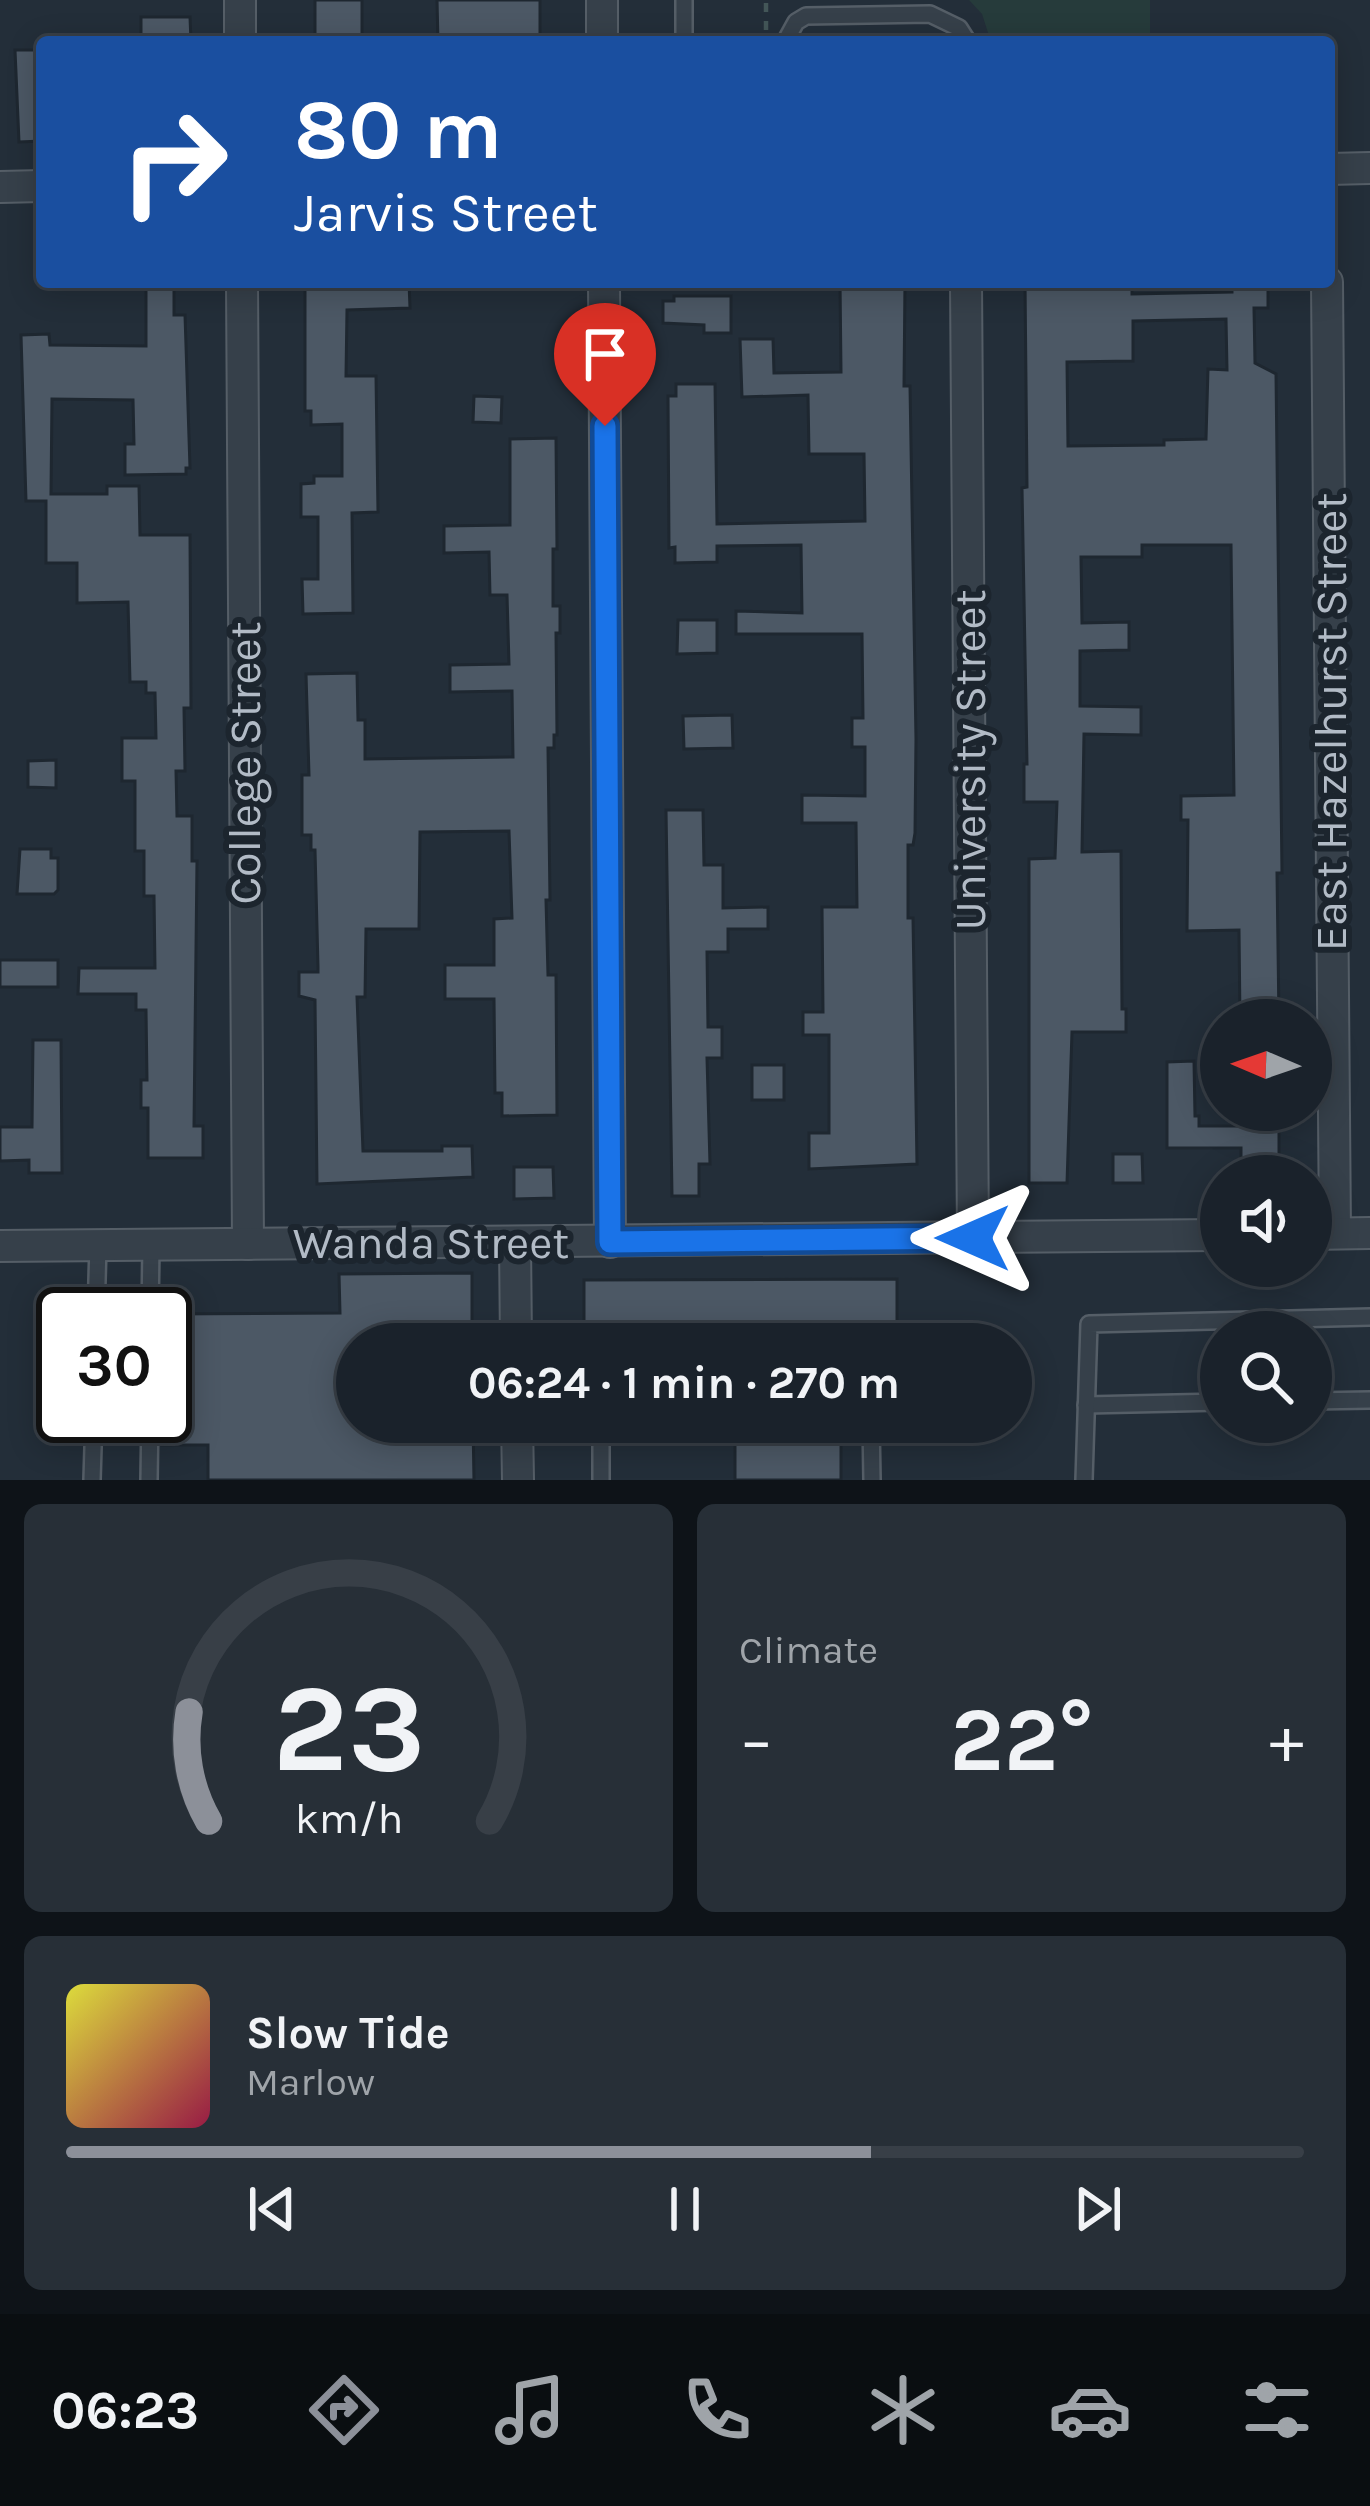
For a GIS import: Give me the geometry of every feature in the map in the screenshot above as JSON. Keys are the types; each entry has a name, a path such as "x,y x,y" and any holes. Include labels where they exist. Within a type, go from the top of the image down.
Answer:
{"street":[{"path":"240,0 240,36"},
{"path":"602,0 602,36"},
{"path":"1335,169 1370,168"},
{"path":"0,187 36,186"},
{"name":"College Street","path":"242,288 248,1244"},
{"path":"604,288 610,1242"},
{"name":"University Street","path":"966,288 973,1238"},
{"name":"East Hazelhurst Street","path":"1323,1155 1328,288"},
{"path":"1332,1233 1370,1233"},
{"name":"Wanda Street","path":"0,1246 1200,1235"},
{"path":"515,1242 516,1323"},
{"path":"518,1443 518,1480"}],"lane":[{"path":"684,0 685,36"},
{"path":"788,36 806,16 930,14 959,28 964,36"},
{"path":"97,1287 98,1246"},
{"path":"150,1287 151,1246"},
{"path":"1084,1480 1089,1324 1370,1317"},
{"path":"1332,1401 1370,1400"},
{"path":"1086,1405 1200,1402"},
{"path":"92,1480 93,1443"},
{"path":"149,1443 149,1480"},
{"path":"601,1443 601,1480"},
{"path":"871,1443 872,1480"}],"path":[{"path":"766,0 766,36"}],"green space":[{"path":"969,0 1150,0 1150,36 989,36 982,14"}],"building":[{"path":"315,0 362,0 362,36 315,36"},
{"path":"437,0 540,0 540,35 438,36"},
{"path":"141,17 190,17 191,36 141,36"},
{"path":"15,50 36,50 36,141 19,142"},
{"path":"146,288 174,288 174,315 185,315 190,468 186,474 125,475 125,444 134,444 133,400 52,399 51,494 107,494 107,486 139,486 140,535 190,535 191,708 184,708 185,771 176,771 177,816 192,816 192,861 197,861 194,1126 203,1126 203,1158 148,1158 148,1108 141,1108 141,1080 147,1080 146,1010 136,1010 136,994 78,994 79,968 155,968 154,896 144,896 144,851 135,851 135,781 122,781 122,738 156,738 155,693 146,693 146,682 130,682 128,602 77,603 77,563 46,563 46,501 26,501 21,335 49,334 50,345 146,346"},
{"path":"305,288 409,288 410,308 347,310 346,376 376,376 378,512 352,513 353,613 303,614 302,579 318,579 318,517 301,517 301,484 314,483 314,476 342,476 342,424 311,425 311,411 305,411"},
{"path":"840,288 905,288 916,739 908,918 913,918 917,1164 809,1169 809,1133 829,1133 829,1035 803,1035 803,1012 823,1012 822,907 857,907 856,823 802,823 802,795 865,796 865,747 852,747 852,718 863,718 862,634 736,634 736,611 802,613 801,545 717,546 717,562 675,563 675,547 669,548 668,396 676,396 676,384 715,384 717,524 865,521 864,454 809,454 808,395 742,397 740,339 773,339 774,373 841,372"},
{"path":"1025,288 1132,288 1132,294 1268,288 1268,308 1254,308 1255,363 1276,374 1282,873 1277,873 1279,999 1240,999 1239,930 1187,931 1188,820 1181,820 1181,796 1234,795 1231,545 1142,545 1142,557 1081,557 1082,623 1129,622 1129,650 1080,651 1080,706 1141,707 1141,735 1084,734 1082,852 1121,851 1126,1032 1072,1032 1067,1183 1029,1183 1029,859 1055,858 1057,802 1024,802 1022,488 1027,487","holes":["1226,319 1227,370 1208,369 1206,439 1164,440 1164,445 1068,446 1067,362 1133,361 1133,321"]},
{"path":"674,296 731,296 731,333 704,333 704,325 663,323 663,301 674,301"},
{"path":"474,396 502,397 501,423 473,422"},
{"path":"556,438 553,606 560,606 560,633 556,633 557,735 554,748 548,748 550,900 546,900 548,975 556,975 557,1115 502,1116 502,1093 495,1093 494,999 445,999 445,965 494,965 494,919 512,918 509,831 420,832 419,929 366,929 365,997 357,997 363,1151 442,1151 442,1146 472,1146 473,1177 317,1184 315,1000 299,996 299,972 318,972 315,850 311,850 311,835 302,835 302,775 309,775 306,674 357,673 358,720 365,720 365,759 513,757 512,691 450,692 450,665 509,664 507,595 490,595 489,552 444,553 444,526 510,525 510,439"},
{"path":"678,620 717,620 717,653 677,654"},
{"path":"732,715 733,748 684,749 683,716"},
{"path":"56,760 56,788 28,787 28,761"},
{"path":"666,810 703,810 704,865 723,865 723,908 768,907 768,929 728,929 728,952 707,952 708,1027 722,1027 722,1058 707,1058 710,1164 699,1164 699,1196 672,1196"},
{"path":"20,849 51,849 51,858 58,858 54,894 17,894"},
{"path":"0,960 58,960 58,987 0,987"},
{"path":"33,1040 61,1040 62,1173 29,1173 29,1160 0,1161 0,1127 32,1127"},
{"path":"1194,1061 1195,1116 1199,1116 1200,1131 1279,1131 1279,1155 1241,1155 1241,1148 1167,1148 1167,1062"},
{"path":"752,1065 784,1065 784,1100 752,1100"},
{"path":"1113,1154 1142,1154 1143,1183 1113,1183"},
{"path":"514,1167 553,1167 554,1198 514,1199"},
{"path":"472,1273 472,1323 336,1323 336,1443 473,1443 474,1480 208,1480 208,1445 162,1445 192,1443 192,1314 340,1313 339,1274"},
{"path":"897,1279 897,1323 584,1323 584,1280"},
{"path":"735,1443 841,1443 841,1480 735,1480"}],"route":[{"path":"605,426 610,1242 973,1238"}]}
